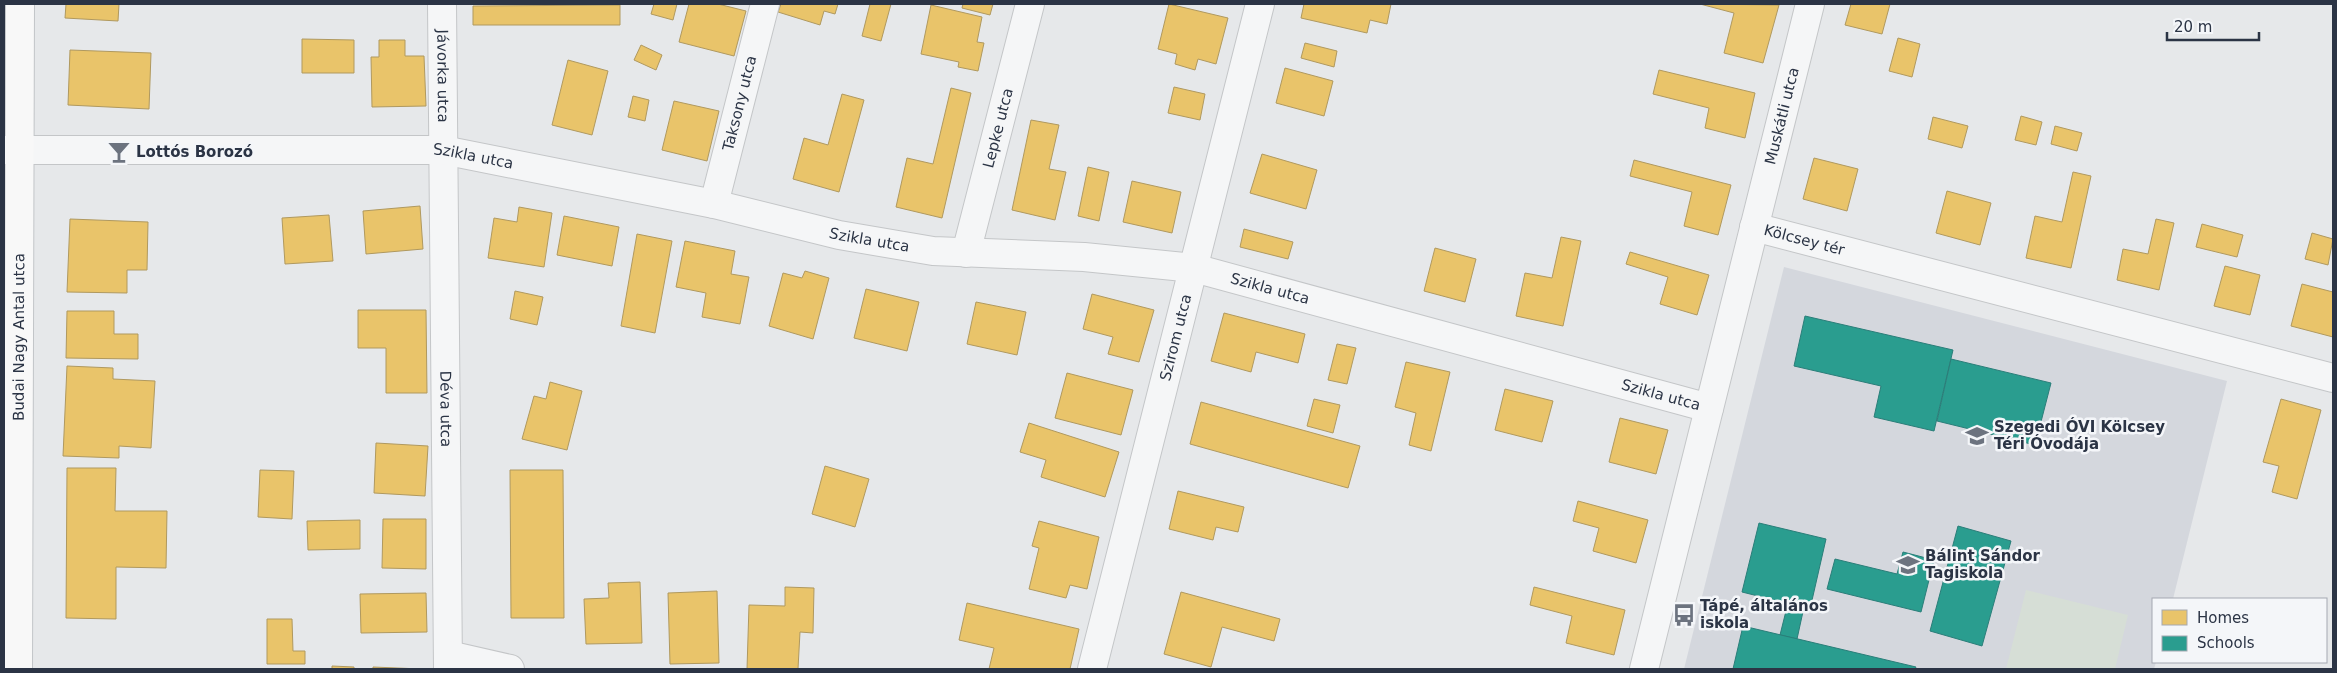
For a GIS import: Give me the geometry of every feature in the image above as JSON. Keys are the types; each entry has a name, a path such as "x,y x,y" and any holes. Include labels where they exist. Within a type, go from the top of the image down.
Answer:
{"main road":[{"name":"Budai Nagy Antal utca","path":"18,669 12,149 20,4"}],"street":[{"name":"Jávorka utca","path":"442,4 443,150"},
{"name":"Taksony utca","path":"714,204 766,4"},
{"name":"Lepke utca","path":"966,253 1030,4"},
{"name":"Szirom utca","path":"1092,669 1260,4"},
{"name":"Muskátli utca","path":"1754,227 1810,4"},
{"name":"Szikla utca","path":"12,149 443,150 714,204 840,235 933,251 1084,257 1194,268 1709,408"},
{"name":"Déva utca","path":"443,150 448,662"},
{"name":"Kölcsey tér","path":"1644,669 1754,227 2333,378"},
{"path":"448,662 510,669"}],"shaded area":[{"name":"Szegedi ÓVI Kölcsey Téri Óvodája","path":"1784,267 2227,381 2173,598 2152,598 2152,663 2156,663 2154,669 1684,669"},
{"path":"2026,590 2128,615 2115,669 2006,669"}],"building: Homes":[{"path":"66,4 119,4 118,21 65,18"},
{"path":"654,4 677,4 673,20 651,14"},
{"path":"689,4 718,4 746,11 734,56 679,42"},
{"path":"781,4 838,4 835,14 824,11 820,25 778,12"},
{"path":"870,4 891,4 881,41 862,36"},
{"path":"963,4 993,4 990,15 962,8"},
{"path":"1169,4 1228,18 1216,64 1198,59 1195,70 1175,64 1177,54 1158,49"},
{"path":"1304,4 1391,4 1387,24 1370,20 1367,33 1301,18"},
{"path":"1700,4 1779,5 1763,63 1724,53 1734,13"},
{"path":"1851,4 1890,4 1882,34 1845,25"},
{"path":"620,5 620,25 473,25 473,6"},
{"path":"931,5 982,17 977,42 984,43 978,71 958,67 959,62 921,54"},
{"path":"1898,38 1920,44 1912,77 1889,71"},
{"path":"302,39 354,40 354,73 302,73"},
{"path":"379,40 405,40 405,56 424,56 426,106 372,107 371,57 379,57"},
{"path":"1305,43 1337,51 1334,67 1301,58"},
{"path":"641,45 662,55 656,70 634,60"},
{"path":"70,50 151,53 149,109 68,105"},
{"path":"568,60 608,71 592,135 552,125"},
{"path":"1285,68 1333,81 1324,116 1276,103"},
{"path":"1659,70 1755,93 1745,138 1705,128 1709,108 1653,94"},
{"path":"1174,87 1205,94 1200,120 1168,113"},
{"path":"951,88 971,93 942,218 896,207 907,158 933,164"},
{"path":"842,94 864,100 839,192 793,179 804,138 828,145"},
{"path":"633,96 649,100 645,121 628,117"},
{"path":"674,101 719,111 707,161 662,150"},
{"path":"2021,116 2042,122 2036,145 2015,140"},
{"path":"1933,117 1968,126 1962,148 1928,139"},
{"path":"1031,120 1059,125 1049,169 1066,172 1055,220 1012,210"},
{"path":"2055,126 2082,133 2077,151 2051,144"},
{"path":"1262,154 1317,170 1306,209 1250,193"},
{"path":"1814,158 1858,169 1847,211 1803,199"},
{"path":"1634,160 1731,185 1718,235 1684,226 1692,192 1630,176"},
{"path":"1088,167 1109,172 1099,221 1078,216"},
{"path":"2073,172 2091,176 2071,268 2026,258 2035,216 2062,222"},
{"path":"1132,181 1181,192 1172,233 1123,222"},
{"path":"1947,191 1991,203 1980,245 1936,233"},
{"path":"420,206 423,249 366,254 363,211"},
{"path":"519,207 552,213 544,267 488,258 494,218 517,222"},
{"path":"329,215 333,261 285,264 282,218"},
{"path":"564,216 619,227 612,266 557,255"},
{"path":"70,219 148,222 147,270 127,270 127,293 67,292"},
{"path":"2156,219 2174,223 2159,290 2117,280 2123,249 2148,254"},
{"path":"2202,224 2243,235 2237,257 2196,247"},
{"path":"1244,229 1293,242 1288,259 1240,247"},
{"path":"2312,233 2333,239 2328,265 2305,259"},
{"path":"637,234 672,241 655,333 621,326"},
{"path":"1561,237 1581,241 1563,326 1516,316 1525,273 1552,278"},
{"path":"685,241 735,251 731,274 749,277 740,324 702,317 706,293 676,287"},
{"path":"1435,248 1476,259 1465,302 1424,291"},
{"path":"1630,252 1709,275 1697,315 1660,304 1668,277 1626,264"},
{"path":"2225,266 2260,275 2250,315 2214,306"},
{"path":"805,271 829,278 813,339 769,326 783,273 802,278"},
{"path":"2302,284 2333,292 2333,337 2291,326"},
{"path":"866,289 919,302 907,351 854,338"},
{"path":"515,291 543,297 537,325 510,319"},
{"path":"1092,294 1154,310 1139,362 1108,354 1113,337 1083,329"},
{"path":"976,302 1026,312 1017,355 967,344"},
{"path":"358,310 426,310 427,393 386,393 386,348 358,348"},
{"path":"67,311 114,311 114,334 138,334 138,359 66,358"},
{"path":"1224,313 1305,334 1298,363 1256,352 1251,372 1211,361"},
{"path":"1337,344 1356,348 1347,384 1328,380"},
{"path":"1406,362 1450,372 1431,451 1409,445 1416,413 1395,407"},
{"path":"67,366 113,368 113,379 155,381 151,448 119,446 119,458 63,456"},
{"path":"1067,373 1133,390 1121,435 1055,418"},
{"path":"550,382 582,391 567,450 522,439 534,396 546,399"},
{"path":"1505,389 1553,401 1542,442 1495,430"},
{"path":"1314,399 1340,405 1333,433 1307,426"},
{"path":"2281,399 2321,410 2297,499 2272,492 2279,466 2263,462"},
{"path":"1201,402 1360,446 1348,488 1190,444"},
{"path":"1620,418 1668,430 1656,474 1609,462"},
{"path":"1029,423 1119,452 1105,497 1041,477 1046,460 1020,452"},
{"path":"376,443 428,446 425,496 374,493"},
{"path":"825,466 869,479 855,527 812,514"},
{"path":"67,468 116,468 115,511 167,511 166,568 116,567 116,619 66,618"},
{"path":"260,470 294,471 292,519 258,517"},
{"path":"510,470 563,470 564,618 511,618"},
{"path":"1178,491 1244,507 1238,532 1216,527 1213,540 1169,529"},
{"path":"1578,501 1648,520 1636,563 1593,551 1599,528 1573,521"},
{"path":"383,519 426,519 426,569 382,568"},
{"path":"360,520 360,549 308,550 307,521"},
{"path":"1039,521 1099,537 1087,589 1070,585 1066,598 1029,589 1039,548 1032,546"},
{"path":"640,582 642,643 586,644 584,599 609,598 608,583"},
{"path":"785,587 814,588 813,633 800,632 798,669 747,669 749,605 785,606"},
{"path":"1534,587 1625,610 1614,655 1566,643 1572,616 1530,605"},
{"path":"717,591 719,663 670,664 668,593"},
{"path":"1181,592 1280,619 1274,641 1222,627 1211,667 1164,654"},
{"path":"426,593 427,632 361,633 360,594"},
{"path":"967,603 1079,629 1070,669 989,669 994,648 959,640"},
{"path":"267,619 292,619 293,651 305,651 305,664 267,664"},
{"path":"332,666 354,667 354,669 332,669"},
{"path":"373,667 421,669 373,669"}],"building: Schools":[{"path":"1805,316 1953,350 1934,431 1874,417 1881,386 1794,366"},
{"path":"1951,359 2051,383 2035,445 1937,421"},
{"path":"1759,523 1826,539 1810,609 1742,592"},
{"path":"1958,526 2011,541 1982,646 1930,631"},
{"path":"1903,552 1934,560 1921,612 1827,589 1835,559 1897,574"},
{"path":"1788,603 1804,607 1797,639 1780,635"},
{"path":"1743,626 1916,667 1915,669 1733,669"}],"place":[{"name":"Lottós Borozó","path":"119,152"},
{"name":"Szegedi ÓVI Kölcsey Téri Óvodája","path":"1977,436"},
{"name":"Bálint Sándor Tagiskola","path":"1908,565"},
{"name":"Tápé, általános iskola","path":"1684,615"}]}
